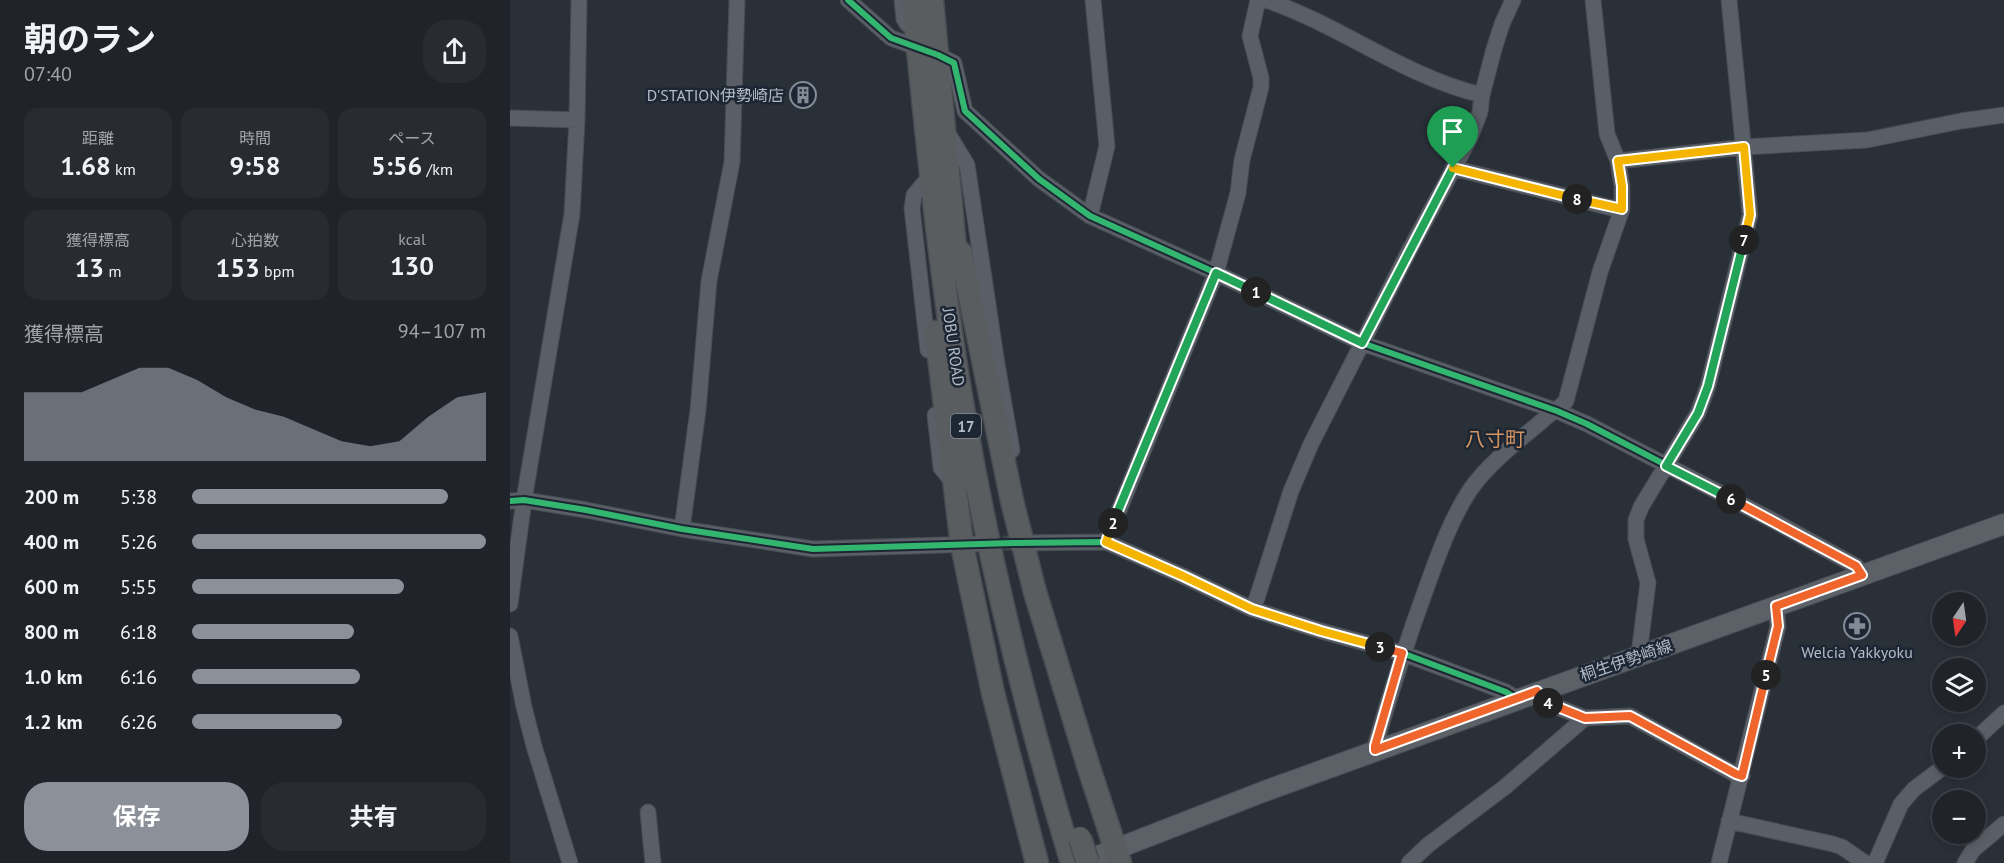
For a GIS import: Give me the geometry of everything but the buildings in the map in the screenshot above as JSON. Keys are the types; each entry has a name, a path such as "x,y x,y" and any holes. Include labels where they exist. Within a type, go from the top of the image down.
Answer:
{"highway":[{"name":"JOBU ROAD","path":"913,0 927,46 944,127 961,296 978,410 1004,551 1073,848"},
{"name":"JOBU ROAD","path":"932,0 927,46 932,175 939,244 963,412 990,556 1024,699 1073,848 1088,863"},
{"path":"951,204 1012,501 1018,543 1118,856"},
{"path":"939,244 929,270 955,485 969,545 993,693 1037,863"}],"main road":[{"name":"桐生伊勢崎線","path":"1080,863 1118,856 1265,790 2004,524"}],"street":[{"path":"510,604 517,500 572,214 577,120 579,0"},
{"path":"682,529 698,410 709,281 732,162 737,0"},
{"path":"848,0 891,38 927,46"},
{"path":"902,0 904,19 927,46 954,63 965,111 1039,179 1090,216 1362,343 1557,411 1587,424 1838,556 1856,566 1862,575"},
{"path":"927,46 945,21 943,0"},
{"path":"1090,216 1107,146 1092,0"},
{"path":"1106,542 1216,273 1238,193 1242,160 1261,87 1250,36 1258,0"},
{"path":"1266,0 1292,9 1399,63 1482,94"},
{"path":"1252,609 1295,482 1311,444 1470,138 1480,112 1482,94 1494,49 1513,0"},
{"path":"1375,750 1402,653 1444,541 1471,489 1500,456 1546,417 1557,411 1566,401 1600,272 1622,209 1622,186 1618,161 1607,134 1593,0"},
{"path":"1641,656 1640,646 1648,583 1636,538 1636,520 1641,507 1698,413 1708,386 1750,215 1729,0"},
{"path":"1618,161 1744,147 1868,140 1961,121 2004,115"},
{"path":"510,118 577,120"},
{"path":"944,127 967,165 997,364 1018,480 1012,501"},
{"path":"1453,168 1622,209"},
{"path":"932,175 914,195 912,208 941,468 955,485"},
{"path":"517,500 813,549 969,545"},
{"path":"1018,543 1106,542 1252,609 1402,653 1506,692 1517,699"},
{"path":"1719,863 1778,626 1776,606"},
{"path":"511,643 531,736 570,863"},
{"path":"1537,691 1541,699 1547,703 1585,718 1630,716 1742,776"},
{"path":"1986,729 2004,713"},
{"path":"1409,863 1428,845 1505,787 1585,718"},
{"path":"1875,863 1901,804 1914,789 1932,776"},
{"path":"648,812 653,863"},
{"path":"1729,821 1833,844 1842,847 1865,863"},
{"path":"1965,863 1973,850 2004,824"}],"tunnel":[{"path":"980,544 1013,543"}],"cycle path":[{"path":"848,0 891,38 954,63 965,111 1039,179 1090,216 1362,343 1557,411 1587,424 1856,566 1862,575"},
{"path":"510,501 524,500 682,529 813,549 1106,542 1252,609 1402,653 1506,692 1517,699"}],"place":[{"name":"D'STATION伊勢崎店","path":"803,95"},
{"name":"Welcia Yakkyoku","path":"1857,626"}],"district":[{"name":"八寸町","path":"1495,439"}],"route":[{"path":"1744,147 1750,215 1748,224 1708,386 1698,413 1666,466 1856,566 1862,575 1776,606 1778,626 1742,776 1630,716 1585,718 1547,703 1541,699 1537,691 1375,750 1402,653 1252,609 1106,542 1216,273 1362,343 1453,168 1622,209 1622,186 1618,161 1744,147"}]}
